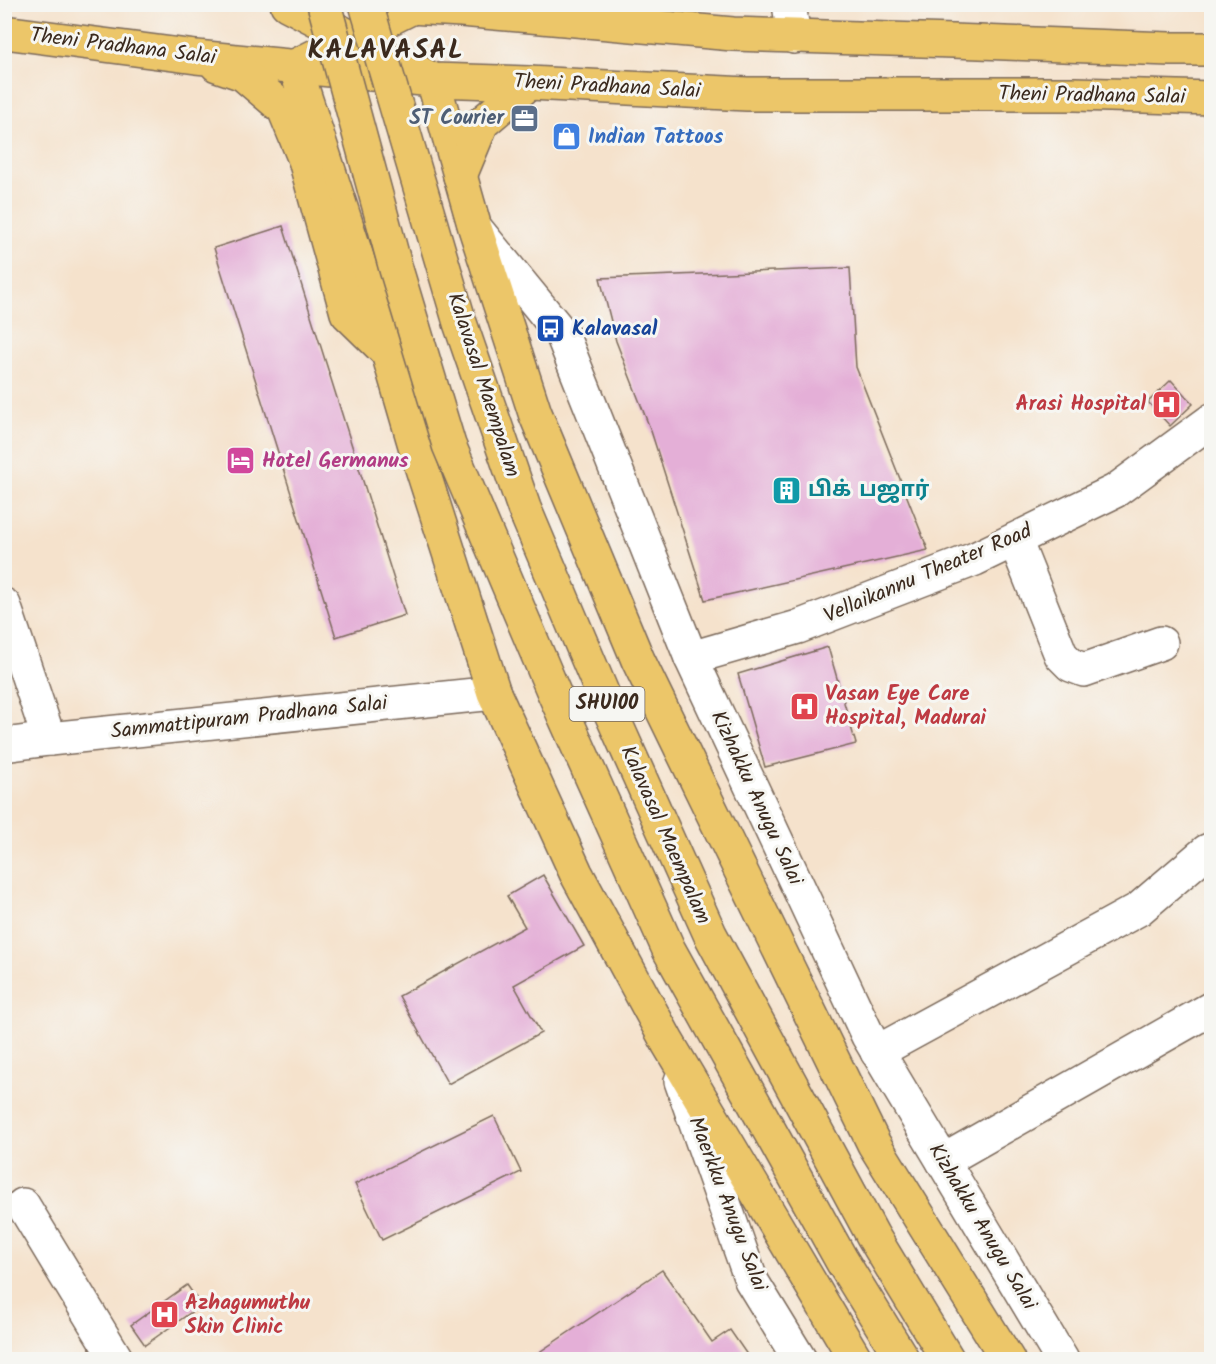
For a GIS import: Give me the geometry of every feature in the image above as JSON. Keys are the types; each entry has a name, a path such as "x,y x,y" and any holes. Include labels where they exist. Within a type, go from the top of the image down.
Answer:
{"main road":[{"path":"287,4 433,81 475,228 535,412 638,660 874,1144 1008,1359"},
{"name":"Kalavasal Maempalam","path":"324,4 396,269 449,445 550,683 669,950 842,1261 903,1359"},
{"path":"366,4 459,7 733,34 1212,49"},
{"name":"Kalavasal Maempalam","path":"366,4 460,323 524,508 601,691 710,934 873,1236 948,1359"},
{"path":"413,6 296,66 494,693 576,873 668,1042 856,1359"},
{"name":"Theni Pradhana Salai","path":"4,32 196,57 433,81 529,83 747,94 1074,94 1212,98"},
{"path":"196,57 243,74 284,109 305,160 347,313 388,353"},
{"path":"460,176 482,123 529,83"}],"street":[{"path":"789,4 794,37"},
{"name":"Kizhakku Anugu Salai","path":"475,228 562,334 691,658 868,1036 1062,1359"},
{"name":"Vellaikannu Theater Road","path":"691,658 798,627 975,559 1115,491 1212,420"},
{"path":"1015,540 1061,655 1071,665 1084,670 1161,643"},
{"path":"4,605 49,739"},
{"name":"Sammattipuram Pradhana Salai","path":"4,745 494,693"},
{"path":"877,1052 1138,909 1212,849"},
{"path":"943,1161 1212,1008"},
{"name":"Maerkku Anugu Salai","path":"668,1042 751,1280 800,1359"},
{"path":"23,1205 117,1359"}],"building":[{"path":"283,226 405,615 336,637 214,248"},
{"path":"850,268 856,367 928,550 705,600 651,431 616,341 600,278"},
{"path":"1171,380 1193,404 1170,426 1148,402"},
{"path":"828,647 856,744 765,767 738,674"},
{"path":"543,875 584,946 514,985 541,1033 448,1084 399,996 525,927 507,896"},
{"path":"494,1116 521,1172 382,1240 355,1184"},
{"path":"662,1270 712,1342 730,1330 750,1359 529,1359"},
{"path":"187,1285 201,1305 145,1345 131,1325"}],"place":[{"name":"ST Courier","path":"525,118"},
{"name":"Indian Tattoos","path":"567,137"},
{"name":"Kalavasal","path":"551,329"},
{"name":"Arasi Hospital","path":"1167,404"},
{"name":"Hotel Germanus","path":"241,461"},
{"name":"பிக் பஜார்","path":"787,490"},
{"name":"Vasan Eye Care Hospital, Madurai","path":"804,706"},
{"name":"Azhagumuthu Skin Clinic","path":"164,1315"}],"district":[{"name":"KALAVASAL","path":"386,50"}]}
